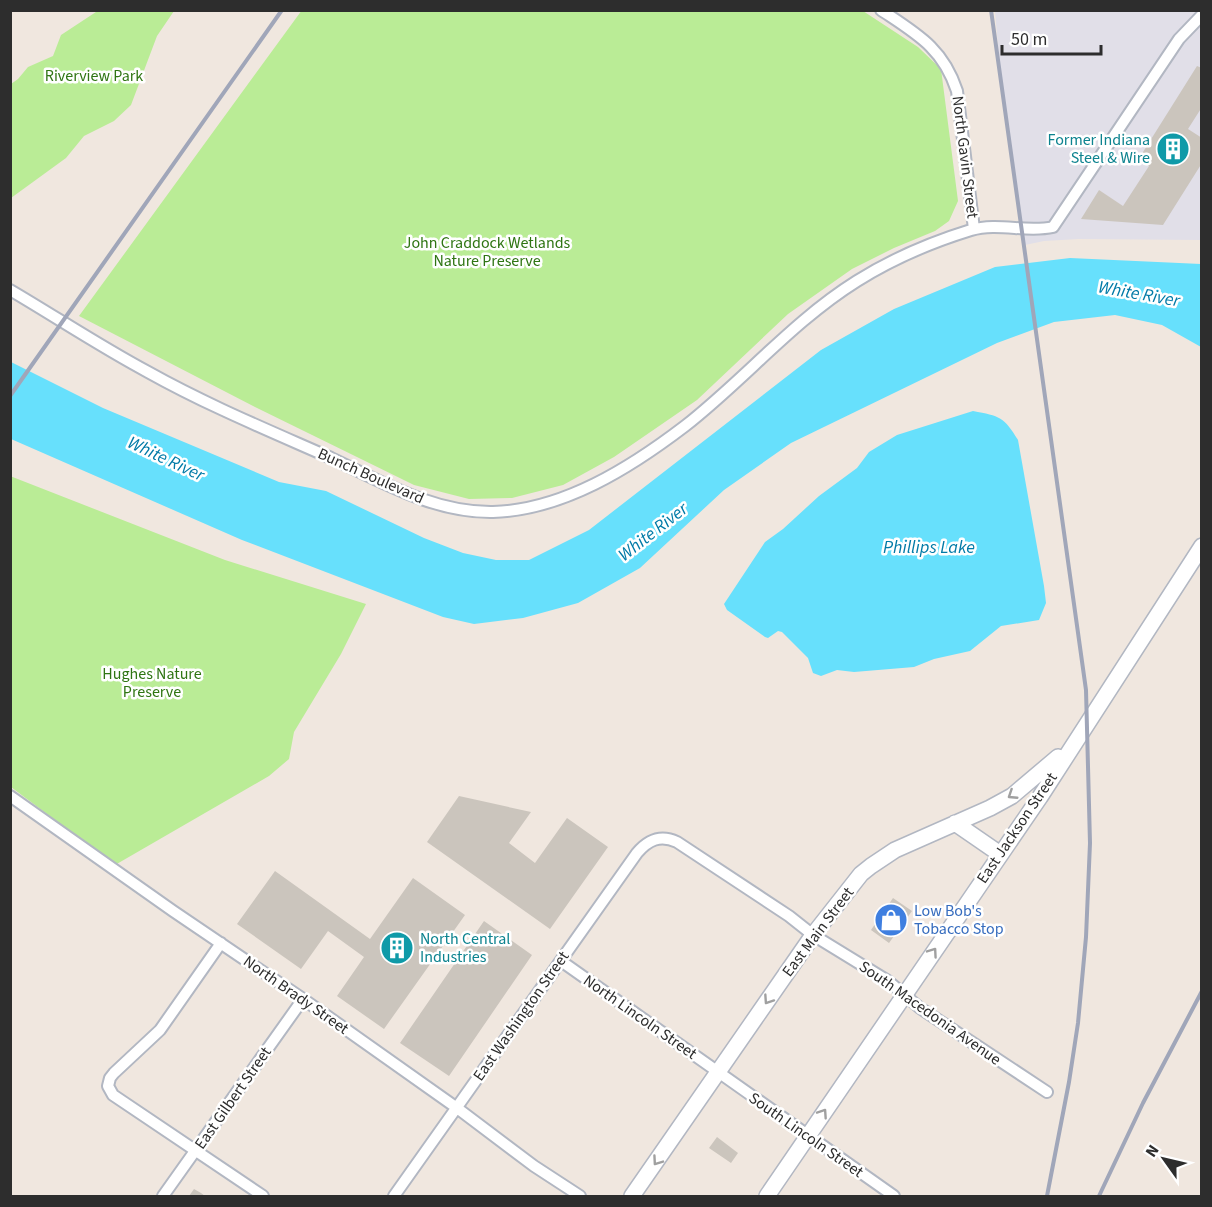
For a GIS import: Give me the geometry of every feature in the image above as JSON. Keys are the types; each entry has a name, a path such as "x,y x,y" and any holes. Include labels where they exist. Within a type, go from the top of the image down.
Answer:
{"main road":[{"name":"East Jackson Street","path":"767,1197 1052,778 1202,546"},
{"name":"East Main Street","path":"632,1197 813,935 861,874 895,850 1012,796 1073,744"},
{"path":"955,824 1000,854"}],"street":[{"name":"North Gavin Street","path":"881,10 936,51 951,74 957,91 974,229"},
{"name":"Bunch Boulevard","path":"10,290 149,373 420,499 457,509 494,512 537,506 564,498 614,473 685,425 806,320 856,282 898,258 974,229 1016,227 1045,229 1053,226 1179,39 1202,15"},
{"name":"North Brady Street","path":"10,796 122,876 303,999 580,1197"},
{"name":"South Macedonia Avenue","path":"652,840 665,837 677,842 789,916 813,935 888,981 920,1008 1047,1092"},
{"name":"East Washington Street","path":"394,1197 637,853 652,840"},
{"path":"221,943 160,1029 110,1078 108,1086 113,1095 263,1197"},
{"name":"North Lincoln Street","path":"561,961 719,1073"},
{"name":"East Gilbert Street","path":"163,1197 303,999"},
{"name":"South Lincoln Street","path":"719,1073 894,1197"}],"shaded area":[{"path":"995,11 1201,11 1201,240 1079,239 1044,241 1025,245 1001,82"}],"green space":[{"name":"Riverview Park","path":"99,10 174,11 157,36 131,105 114,121 84,136 66,158 11,198 11,84 28,67 53,56 61,35"},
{"name":"John Craddock Wetlands Nature Preserve","path":"302,10 863,11 918,47 941,69 958,201 949,221 935,231 852,269 788,314 697,400 614,457 563,485 512,498 469,499 414,485 255,407 79,316"},
{"name":"Hughes Nature Preserve","path":"10,476 225,560 366,604 341,654 294,732 289,759 269,776 115,865 11,787"}],"water":[{"name":"White River","path":"1070,258 1201,264 1201,347 1162,325 1115,315 1054,322 997,343 791,443 724,490 640,568 578,603 523,618 474,624 443,617 242,540 11,439 11,362 103,408 279,482 326,491 424,538 463,553 496,560 529,560 589,530 821,350 894,309 995,267"},
{"name":"Phillips Lake","path":"973,411 989,414 1005,422 1018,440 1046,603 1039,620 1001,626 970,651 934,659 914,667 854,672 837,670 821,676 813,673 808,658 782,632 778,631 768,638 765,637 727,610 724,604 765,542 819,496 857,468 869,452 897,435"}],"building":[{"name":"Former Indiana Steel & Wire","path":"1197,66 1202,68 1202,107 1188,129 1202,138 1202,163 1163,225 1081,219 1099,190 1123,206 1149,166 1138,160"},
{"name":"North Central Industries","path":"459,796 531,812 509,843 535,863 567,818 608,847 550,929 427,842"},
{"name":"North Central Industries","path":"275,871 370,939 413,878 465,915 384,1029 337,996 364,957 328,931 301,969 237,924"},
{"name":"Low Bob's Tobacco Stop","path":"893,898 912,911 889,943 871,930"},
{"name":"North Central Industries","path":"484,921 532,955 449,1076 400,1043"},
{"path":"717,1137 738,1153 731,1163 709,1148"},
{"path":"194,1189 201,1193 205,1196 189,1196"}],"railway":[{"path":"10,396 282,10"},
{"path":"991,10 1086,690 1090,843 1086,937 1078,1023 1047,1196"},
{"path":"1099,1196 1143,1103 1202,991"}],"place":[{"name":"Former Indiana Steel & Wire","path":"1173,149"},
{"name":"Low Bob's Tobacco Stop","path":"891,920"},
{"name":"North Central Industries","path":"397,948"}]}
